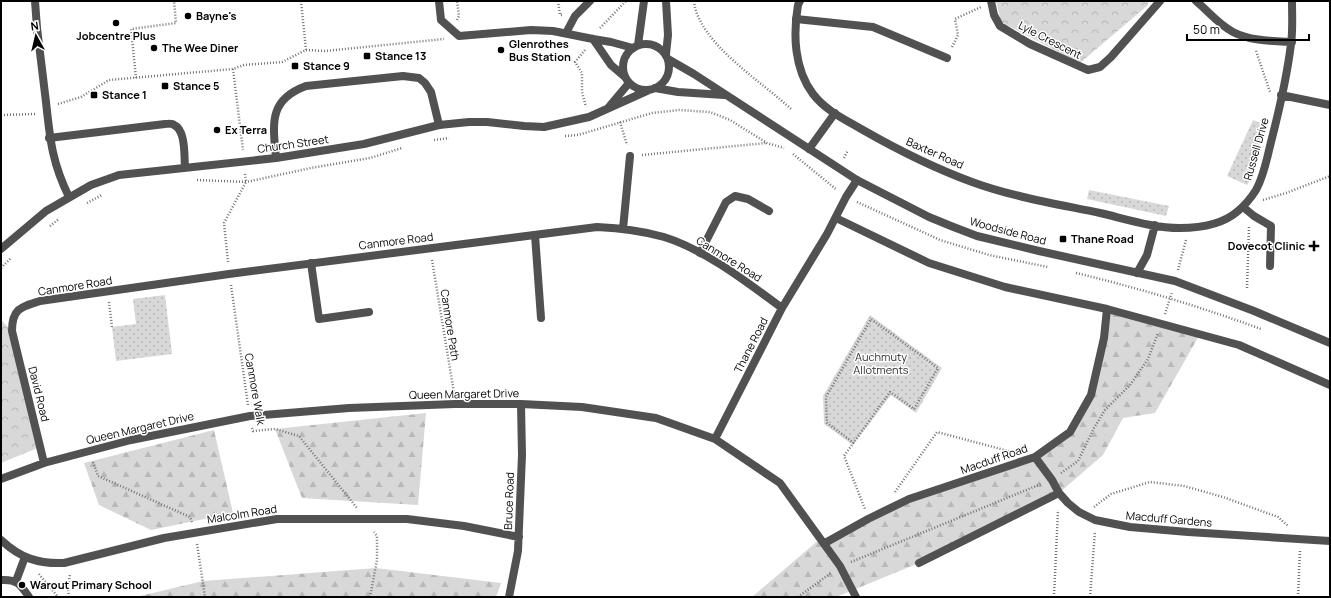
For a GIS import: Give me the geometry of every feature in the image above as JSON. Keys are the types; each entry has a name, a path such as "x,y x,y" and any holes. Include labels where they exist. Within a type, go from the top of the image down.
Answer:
{"street":[{"path":"35,1 49,138 55,166 60,180 69,197"},
{"path":"438,1 441,20 459,36 531,30 553,30 635,46 653,44 660,48 667,56"},
{"path":"566,33 576,16 590,1"},
{"path":"627,80 623,71 623,64 628,52 635,46 644,1"},
{"path":"593,39 611,65 635,87 642,90 652,89 661,85 669,73 670,66 667,56 668,35 666,1"},
{"name":"Baxter Road","path":"800,1 795,30 797,50 806,82 813,94 835,113 887,144 936,167 973,182 1009,193 1155,225"},
{"name":"Lyle Crescent","path":"991,2 994,15 1000,26 1030,44 1088,70 1100,66 1111,57 1160,1"},
{"path":"1196,1 1222,25 1232,31 1252,38 1292,42"},
{"name":"Russell Drive","path":"1155,225 1180,228 1212,225 1227,218 1243,207 1250,199 1264,169 1281,95 1292,42 1292,1"},
{"path":"796,19 874,27 946,58"},
{"name":"Woodside Road","path":"667,56 857,180 929,217 977,236 1175,281 1294,327 1330,343"},
{"path":"276,158 274,129 276,115 280,104 286,96 306,86 403,76 419,78 425,83 431,92 439,125"},
{"name":"Church Street","path":"606,110 627,80"},
{"name":"Woodside Road","path":"652,89 725,95"},
{"name":"Church Street","path":"1,249 46,211 91,185 119,175 276,158 364,144 439,125 487,122 524,126 544,126 589,117 652,89"},
{"path":"1281,95 1330,105"},
{"path":"809,149 835,113"},
{"path":"49,138 174,124 180,129 183,139 185,167"},
{"path":"623,229 630,156"},
{"name":"Thane Road","path":"714,439 782,308 857,180"},
{"path":"700,253 726,202 735,196 748,199 769,211"},
{"path":"1243,207 1254,216 1271,226 1270,266"},
{"path":"836,218 929,263 1005,287 1107,309 1239,345 1330,385"},
{"path":"1137,273 1147,255 1155,225"},
{"name":"Canmore Road","path":"12,331 12,319 19,310 40,302 229,274 597,227 623,229 664,238 700,253 744,280 782,308"},
{"path":"535,235 541,318"},
{"path":"311,263 319,319 369,312"},
{"name":"Macduff Road","path":"825,543 868,519 909,499 1034,457 1070,432 1091,394 1104,338 1107,309"},
{"name":"David Road","path":"12,331 44,463"},
{"name":"Queen Margaret Drive","path":"1,479 44,463 131,440 250,416 349,408 455,404 522,404 582,407 656,418 714,439 780,483 825,543 840,566 856,597"},
{"name":"Bruce Road","path":"509,597 518,551 519,537 522,404"},
{"name":"Macduff Gardens","path":"1034,457 1052,480 1059,493 1068,503 1095,520 1130,528 1330,541"},
{"path":"919,563 1059,493"},
{"name":"Malcolm Road","path":"1,540 25,557 34,561 48,564 71,562 164,538 277,519 407,519 464,526 519,537"},
{"path":"16,581 25,557"},
{"path":"1,580 16,581 29,597"}],"path":[{"path":"136,78 131,28 176,23 174,1"},
{"path":"301,1 306,50"},
{"path":"1,116 34,114 46,107 81,97 109,80 233,69 244,65 282,62 306,50 325,51 445,39 459,16 457,1"},
{"path":"694,1 699,18 722,49 792,110"},
{"path":"946,58 958,35 955,19 991,2"},
{"path":"1252,38 1270,93"},
{"path":"233,69 246,182"},
{"path":"564,136 578,135 652,113 679,110 710,112 730,120 767,143 787,149"},
{"path":"620,122 630,156 767,143"},
{"path":"432,141 455,137"},
{"path":"193,180 246,182 311,168 370,158 404,148"},
{"path":"793,154 846,197 940,240 989,255 1054,268"},
{"path":"1250,199 1265,200 1330,176"},
{"name":"Canmore Walk","path":"246,182 224,223 229,274 253,431 275,429 299,436 352,500 377,536 377,560 370,597"},
{"path":"85,204 104,194"},
{"path":"1247,288 1248,227 1254,216"},
{"path":"44,230 61,218"},
{"name":"Canmore Path","path":"430,248 455,404"},
{"path":"1,268 12,258"},
{"path":"1069,272 1127,285 1267,331"},
{"path":"108,292 112,327"},
{"path":"854,443 826,423 826,396 871,320 938,368 914,409 890,392 854,443 844,456 868,519"},
{"path":"893,494 937,432 1034,457"},
{"path":"90,451 98,476 190,517 195,533 204,596"},
{"path":"1084,514 1112,494 1150,482 1184,486 1222,497 1278,517 1301,539 1298,597"},
{"path":"1054,597 1059,493"},
{"path":"1090,597 1095,520"},
{"path":"34,561 39,574 58,597"},
{"path":"70,597 68,590 71,562"}],"green space":[{"path":"996,1 1149,1 1147,6 1080,63 1001,22"},
{"path":"1253,120 1263,124 1253,176 1247,185 1227,176"},
{"path":"1089,190 1169,206 1166,216 1087,199"},
{"path":"165,295 172,354 116,361 112,327 136,324 133,299"},
{"path":"1107,309 1200,334 1155,413 1123,418 1103,455 1059,493 919,563 836,597 752,597 821,538 825,543 909,499 1034,457 1070,432 1091,395"},
{"name":"Auchmuty Allotments","path":"870,315 942,368 916,413 891,395 853,445 824,424 823,396"},
{"path":"1,320 12,331 40,447 1,463"},
{"path":"426,413 418,505 302,498 275,429"},
{"path":"214,430 233,513 151,530 99,505 84,463"},
{"path":"376,568 501,583 496,597 136,597 203,581"}],"place":[{"name":"Bayne's","path":"188,16"},
{"name":"Jobcentre Plus","path":"116,23"},
{"name":"The Wee Diner","path":"154,48"},
{"name":"Glenrothes Bus Station","path":"501,50"},
{"name":"Stance 13","path":"367,56"},
{"name":"Stance 9","path":"295,66"},
{"name":"Stance 5","path":"165,86"},
{"name":"Stance 1","path":"94,95"},
{"name":"Ex Terra","path":"217,130"},
{"name":"Thane Road","path":"1063,239"},
{"name":"Dovecot Clinic","path":"1314,246"},
{"name":"Warout Primary School","path":"22,585"}]}
